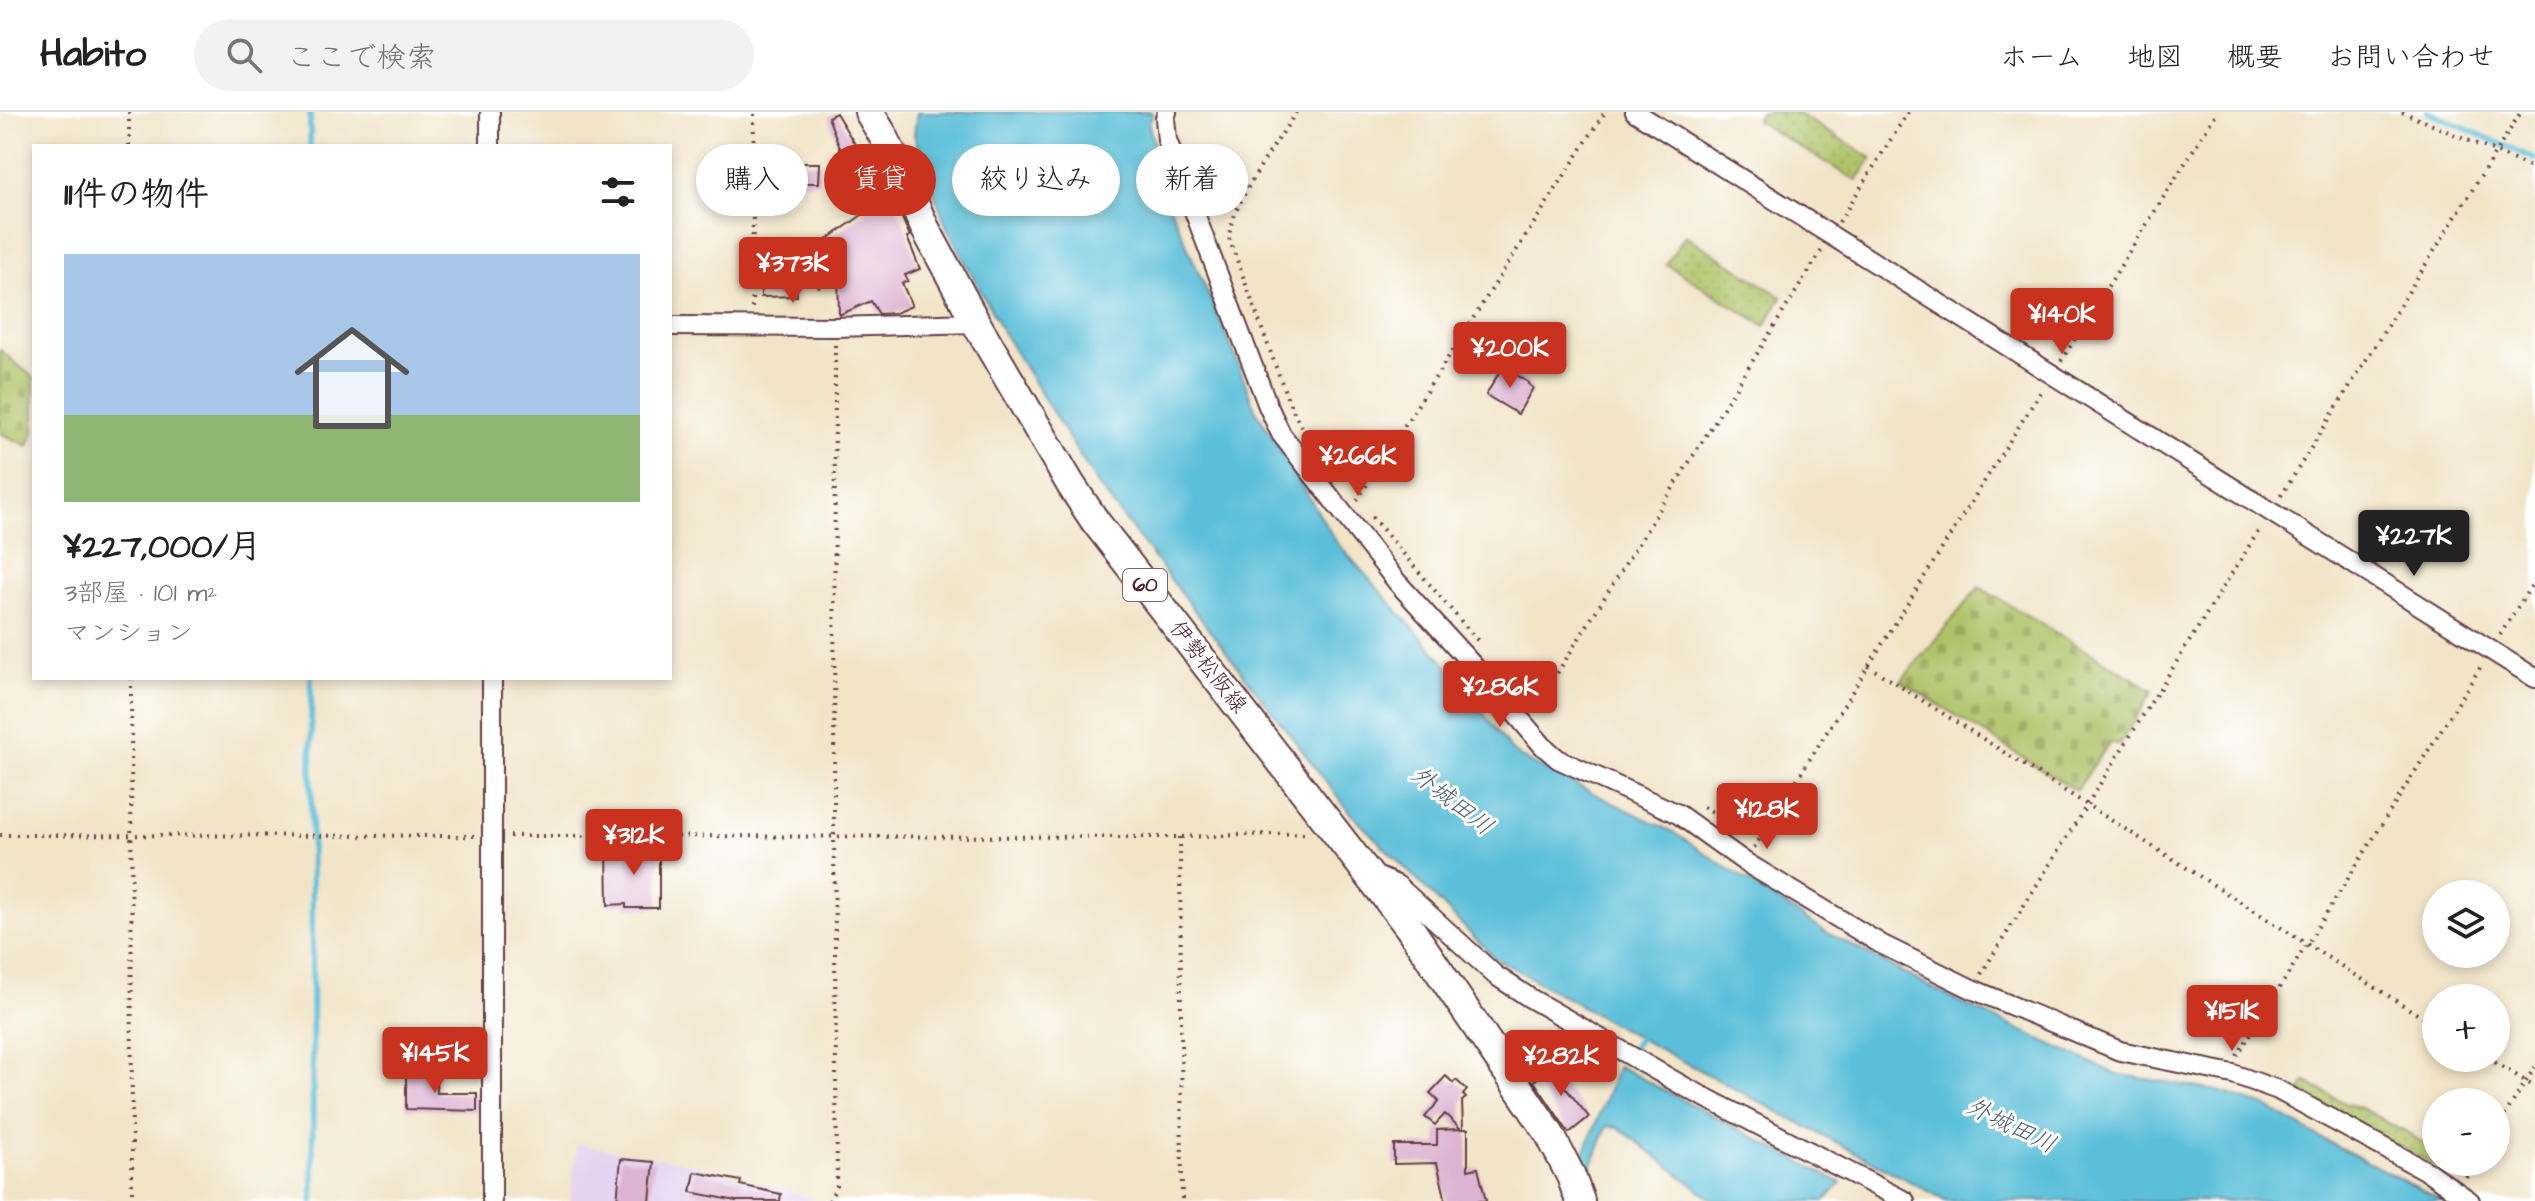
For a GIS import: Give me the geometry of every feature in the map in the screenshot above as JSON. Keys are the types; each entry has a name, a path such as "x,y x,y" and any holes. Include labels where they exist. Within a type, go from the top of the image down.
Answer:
{"main road":[{"name":"伊勢松阪線","path":"869,112 887,124 925,228 976,323 1071,485 1095,521 1409,927 1549,1133 1580,1201"}],"street":[{"path":"490,112 490,144"},
{"path":"1167,112 1167,140 1281,434 1397,582 1558,759 1678,814 1745,862 1881,944 1972,989 2120,1051 2233,1074 2278,1090 2430,1173 2470,1201"},
{"path":"1635,112 2535,678"},
{"path":"672,326 835,327 976,323"},
{"path":"492,680 492,1201"},
{"path":"1368,873 1397,885 1495,975 1530,998 1685,1087 1905,1201"}],"path":[{"path":"129,112 129,144"},
{"path":"752,326 754,112"},
{"path":"1296,112 1249,187 1230,225 1229,238 1288,400 1304,432"},
{"path":"1348,488 1357,500 1605,112"},
{"path":"1536,707 1908,112"},
{"path":"1745,862 2217,112"},
{"path":"2402,112 2535,169"},
{"path":"1972,989 2521,112"},
{"path":"829,1201 837,1186 835,327"},
{"path":"1367,511 1486,650"},
{"path":"2233,1074 2233,1063 2535,580"},
{"path":"1868,666 2422,1017"},
{"path":"131,680 132,1201"},
{"path":"0,835 1180,837 1336,832"},
{"path":"1180,837 1182,1201"},
{"path":"2510,1107 2535,1067"},
{"path":"2510,1072 2535,1087"}],"shaded area":[{"path":"577,1144 694,1164 818,1201 570,1201"}],"green space":[{"path":"1761,112 1795,112 1872,158 1857,181 1756,121"},
{"path":"1685,235 1782,297 1765,326 1666,264"},
{"path":"0,350 32,376 32,437 28,446 0,433"},
{"path":"1979,587 2153,690 2119,745 2110,742 2076,791 1901,681"},
{"path":"2306,1082 2422,1141 2422,1159 2300,1092"}],"water":[{"name":"外城田川","path":"917,112 1153,112 1149,125 1154,144 1136,144 1136,216 1174,216 1255,409 1337,543 1443,661 1512,751 1673,832 1822,930 1959,1002 2116,1074 2218,1091 2265,1106 2443,1201 1947,1201 1495,958 1351,814 1098,485 1005,336 947,228 936,197 936,144 917,144 914,135"},
{"path":"1618,1066 1841,1183 1825,1201 1714,1201 1618,1127 1607,1126 1587,1178 1580,1164"}],"building":[{"path":"836,113 855,144 838,144 828,117"},
{"path":"808,163 820,163 819,183 808,183"},
{"path":"861,216 901,216 920,269 905,275 908,281 902,283 912,306 895,313 879,314 871,301 839,315 838,275 819,287 807,269 815,269 805,255"},
{"path":"796,269 797,296 761,297 761,270"},
{"path":"1503,366 1533,388 1518,414 1486,395"},
{"path":"659,847 659,908 608,905 607,849"},
{"path":"1556,1063 1567,1076 1560,1081 1589,1117 1569,1133 1534,1081"},
{"path":"406,1072 435,1072 437,1093 477,1093 477,1111 406,1109"},
{"path":"1446,1076 1467,1090 1463,1095 1466,1098 1462,1101 1463,1129 1468,1129 1468,1170 1478,1168 1486,1201 1446,1201 1437,1163 1394,1164 1394,1145 1437,1145 1437,1130 1461,1129 1445,1114 1435,1125 1425,1117 1439,1101 1430,1093"},
{"path":"621,1159 654,1162 650,1201 617,1201"},
{"path":"695,1172 741,1181 740,1185 781,1194 780,1201 736,1201 691,1192"}],"waterway":[{"path":"310,112 310,144"},
{"path":"2428,112 2535,159"},
{"path":"311,680 313,1201"},
{"path":"1634,1046 1639,1038"}]}
